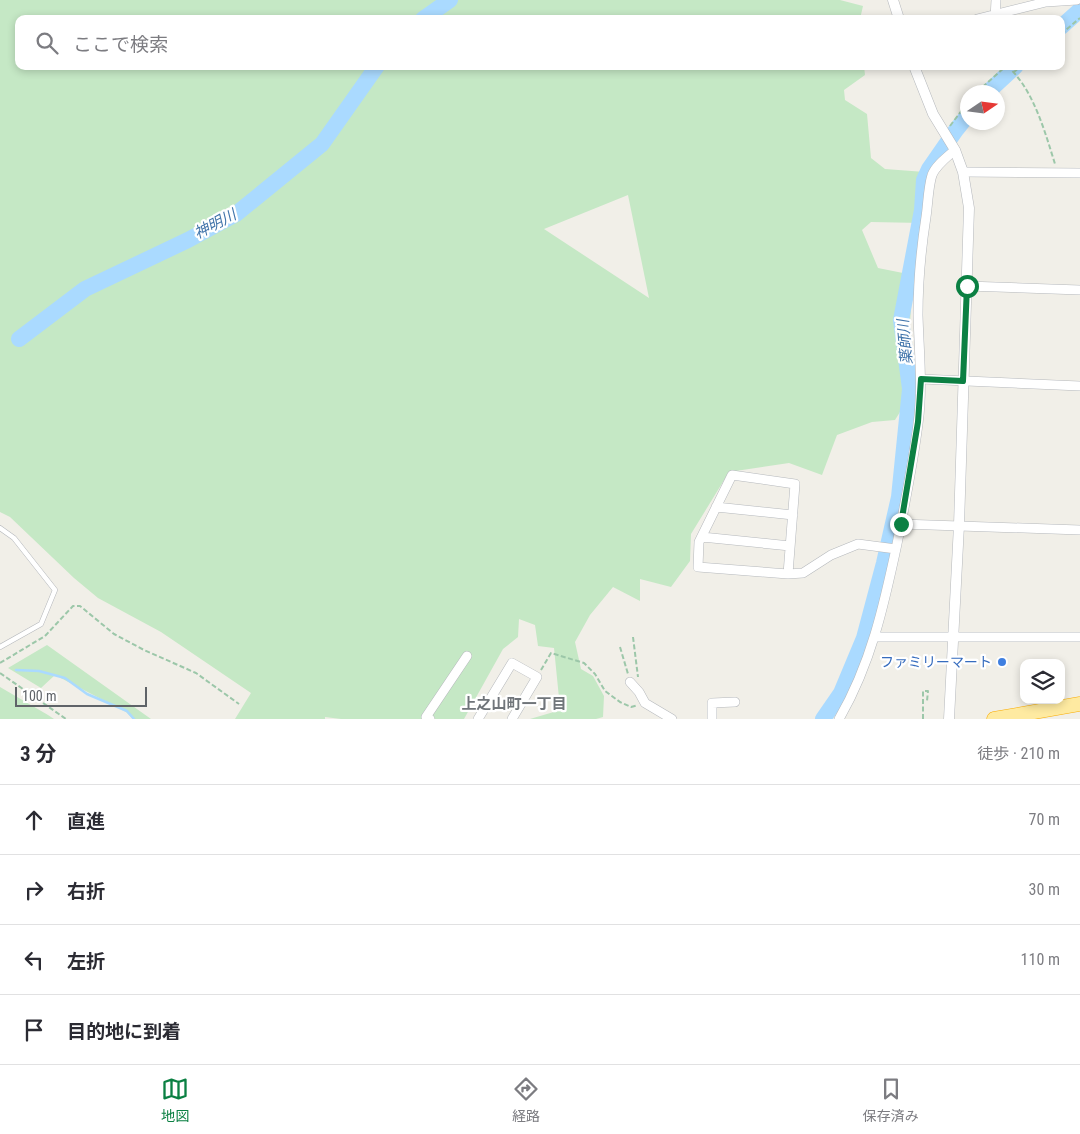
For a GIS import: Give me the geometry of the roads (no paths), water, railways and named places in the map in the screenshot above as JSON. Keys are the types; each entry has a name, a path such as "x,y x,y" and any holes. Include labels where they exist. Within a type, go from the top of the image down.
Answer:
{"highway":[{"path":"994,719 1080,704"}],"street":[{"path":"893,0 898,15"},
{"path":"994,15 996,0"},
{"path":"1001,15 1046,2 1077,0"},
{"path":"916,70 926,98 954,150 963,172 969,208 959,525 949,719"},
{"path":"839,719 865,668 875,637 896,549 918,422 921,379 918,313 922,242 932,174 944,158 954,150"},
{"path":"963,172 1080,173"},
{"path":"967,286 1080,290"},
{"path":"921,379 1080,386"},
{"path":"788,574 795,484 732,475 699,542 698,567 788,574 802,573 831,555 858,544 896,549"},
{"path":"716,507 793,515"},
{"path":"901,524 1080,530"},
{"path":"702,537 790,546"},
{"path":"875,637 1080,637"},
{"path":"430,719 426,717 467,656"},
{"path":"478,719 512,663 537,677 512,719"},
{"path":"630,682 639,692 645,703 672,719"},
{"path":"712,719 712,703 735,702"}],"lane":[{"path":"0,528 14,538 55,590 41,624 0,647"}],"waterway":[{"name":"神明川","path":"429,15 450,0"},
{"name":"薬師川","path":"1065,23 1080,10"},
{"name":"神明川","path":"19,339 85,289 188,240 236,214 322,144 374,70"},
{"name":"薬師川","path":"996,85 1012,70"},
{"name":"薬師川","path":"823,719 841,693 864,638 884,563 899,497 910,389 901,320 922,210 924,180 929,169 960,125"},
{"path":"16,670 39,671 65,678 87,694 127,711 134,719"}],"place":[{"name":"ファミリーマート","path":"1002,662"}],"district":[{"name":"上之山町一丁目","path":"514,704"}]}
